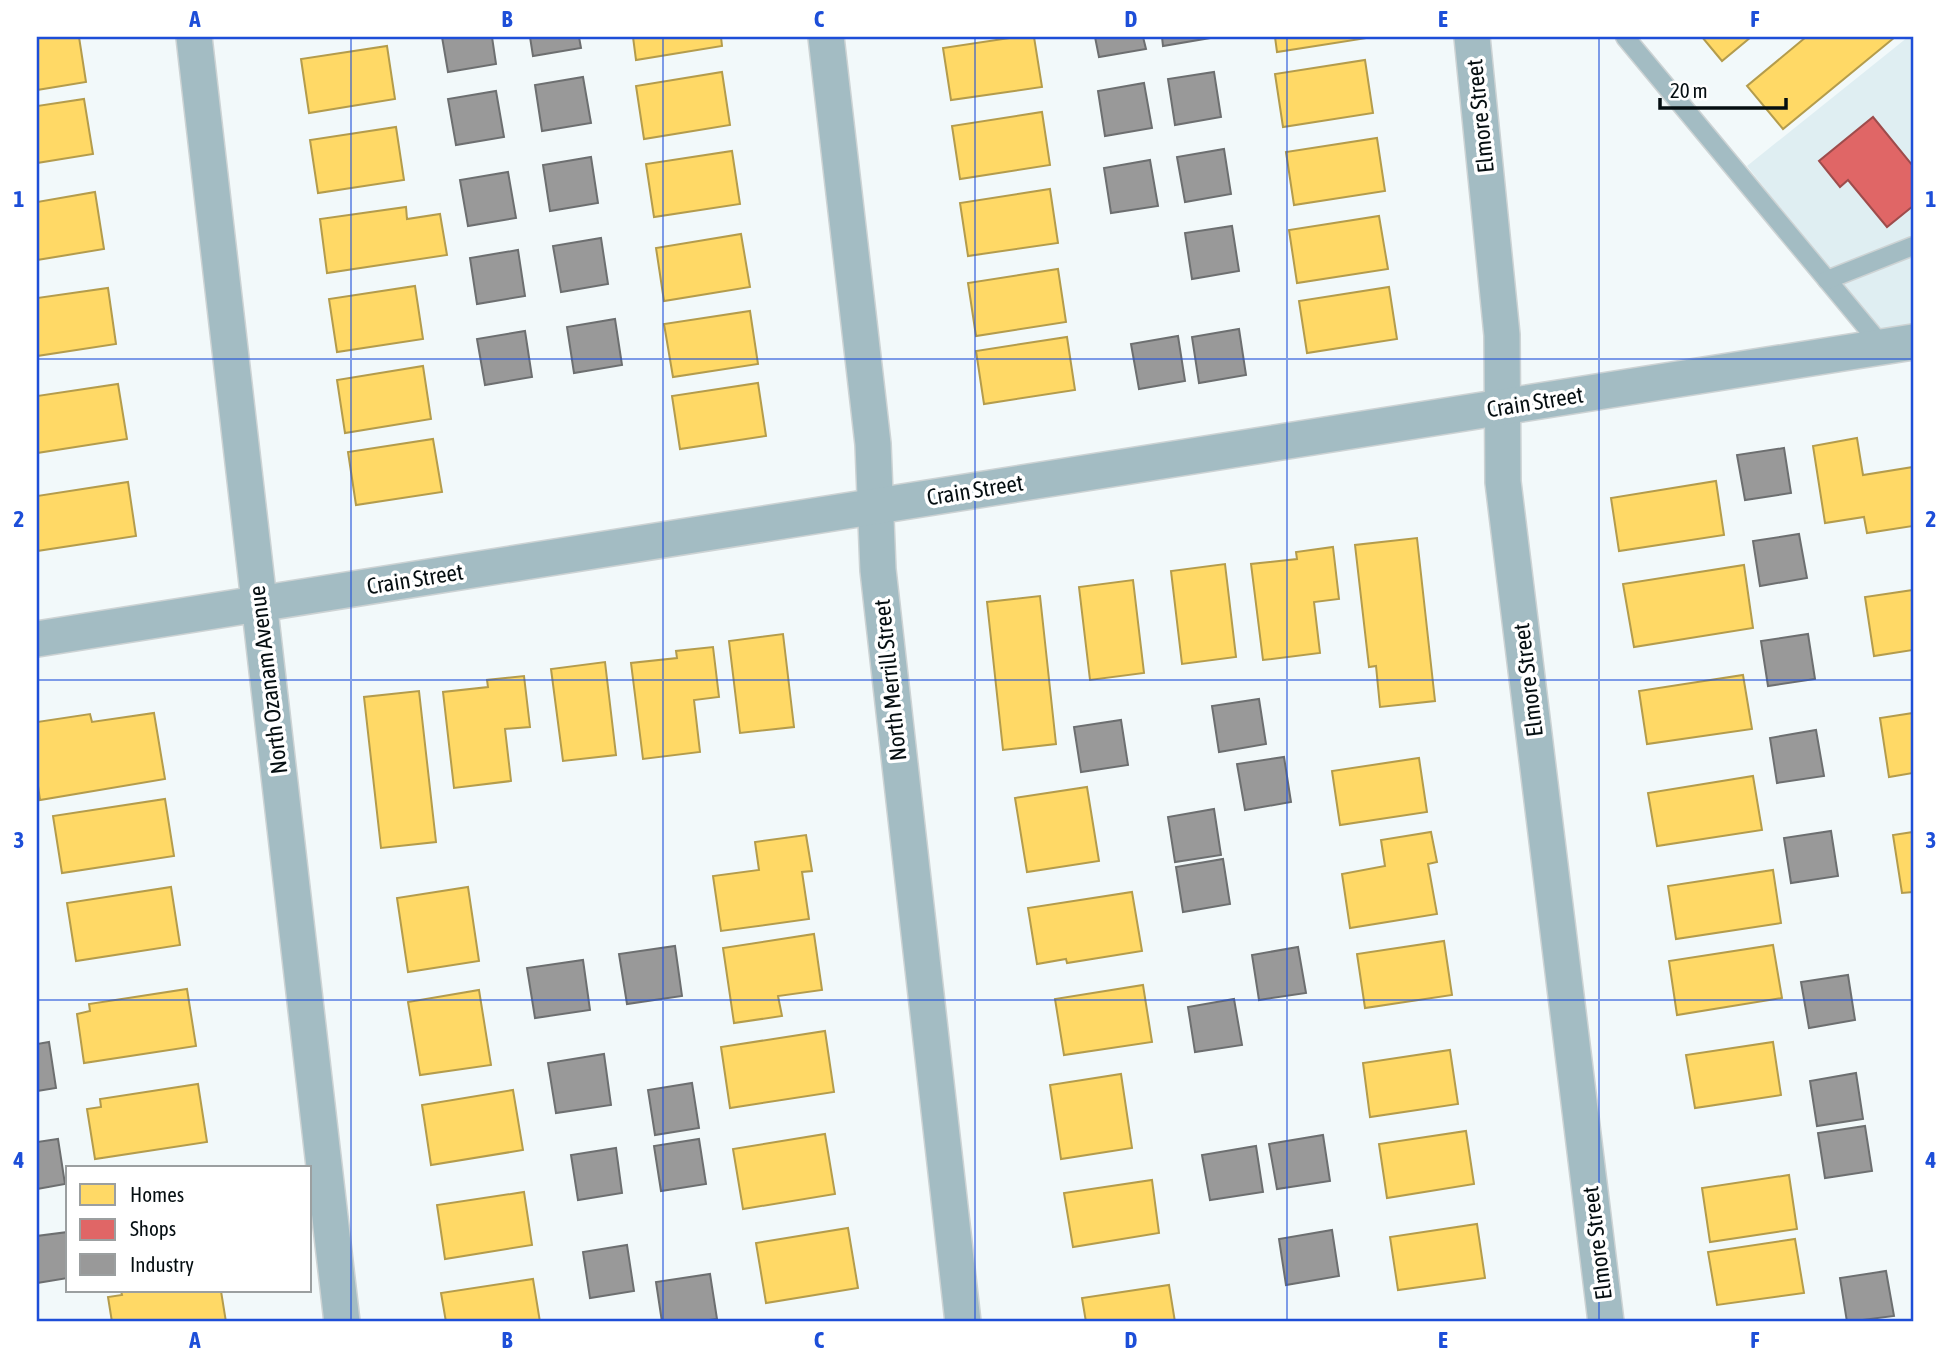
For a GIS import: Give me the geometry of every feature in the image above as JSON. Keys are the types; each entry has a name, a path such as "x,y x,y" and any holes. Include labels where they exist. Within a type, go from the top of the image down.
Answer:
{"street":[{"name":"North Ozanam Avenue","path":"194,37 342,1322"},
{"name":"North Merrill Street","path":"826,37 873,444 878,570 962,1322"},
{"name":"Elmore Street","path":"1472,37 1502,335 1503,482 1606,1322"},
{"name":"Crain Street","path":"37,639 1898,345"}],"lane":[{"path":"1625,37 1827,280 1898,345"},
{"path":"1827,280 1913,246"}],"shaded area":[{"path":"1908,37 1913,37 1913,335 1885,340 1747,166"}],"building: Homes":[{"path":"37,37 79,37 86,82 37,90"},
{"path":"633,37 721,37 722,46 636,60"},
{"path":"1016,37 1034,37 1042,87 951,100 943,48"},
{"path":"1275,37 1367,37 1367,38 1277,52"},
{"path":"1702,37 1751,37 1722,61"},
{"path":"1806,37 1895,37 1783,129 1747,86"},
{"path":"387,46 395,99 309,113 301,59"},
{"path":"1365,60 1373,113 1283,127 1275,74"},
{"path":"722,72 730,125 644,139 636,86"},
{"path":"84,99 93,154 37,163 37,106"},
{"path":"1042,112 1050,165 960,179 952,126"},
{"path":"396,127 404,180 318,193 310,140"},
{"path":"1377,138 1385,191 1294,205 1286,152"},
{"path":"732,151 740,204 654,217 646,164"},
{"path":"1050,189 1058,243 968,256 960,203"},
{"path":"95,192 104,249 37,260 37,202"},
{"path":"406,207 407,219 440,214 447,255 327,273 320,219"},
{"path":"1379,216 1388,269 1297,283 1289,230"},
{"path":"741,234 750,287 664,301 656,248"},
{"path":"1058,269 1066,322 976,336 968,283"},
{"path":"415,286 423,339 337,352 329,299"},
{"path":"1389,287 1397,339 1307,353 1299,301"},
{"path":"108,288 116,344 37,356 37,298"},
{"path":"750,311 758,364 673,377 664,324"},
{"path":"1067,337 1075,390 984,404 976,351"},
{"path":"423,366 431,419 345,433 337,380"},
{"path":"758,383 766,436 680,449 672,396"},
{"path":"118,384 127,439 37,453 37,396"},
{"path":"1857,438 1863,475 1913,467 1913,526 1867,533 1864,517 1825,523 1813,446"},
{"path":"433,439 442,492 356,505 348,452"},
{"path":"1716,481 1724,535 1619,551 1611,498"},
{"path":"128,482 136,536 37,551 37,496"},
{"path":"1417,538 1435,701 1380,707 1376,666 1369,667 1355,545"},
{"path":"1333,547 1339,599 1314,602 1320,653 1263,660 1251,564 1297,559 1296,552"},
{"path":"1225,564 1236,657 1182,664 1171,571"},
{"path":"1744,565 1753,628 1634,647 1623,584"},
{"path":"1133,580 1144,673 1090,680 1079,587"},
{"path":"1913,590 1913,650 1874,656 1865,597"},
{"path":"1040,596 1056,744 1003,750 987,602"},
{"path":"783,634 794,727 740,733 729,641"},
{"path":"713,647 719,697 694,700 700,752 643,759 631,663 677,658 676,651"},
{"path":"605,662 616,755 563,761 551,669"},
{"path":"1743,675 1752,729 1647,744 1639,691"},
{"path":"524,676 530,727 505,729 511,781 454,788 443,692 488,687 487,680"},
{"path":"419,691 436,842 381,848 364,697"},
{"path":"154,713 165,779 40,800 37,779 37,722 90,714 92,722"},
{"path":"1913,713 1913,773 1889,777 1880,718"},
{"path":"1419,758 1427,812 1340,825 1332,771"},
{"path":"1753,776 1762,830 1657,846 1648,793"},
{"path":"1087,787 1099,861 1027,872 1015,798"},
{"path":"165,799 174,856 62,873 53,816"},
{"path":"1431,832 1437,862 1428,864 1437,914 1350,928 1342,874 1385,866 1381,840"},
{"path":"1913,832 1913,892 1902,893 1893,835"},
{"path":"806,835 812,871 802,872 809,919 721,931 713,876 759,870 755,842"},
{"path":"1773,870 1781,923 1676,939 1668,886"},
{"path":"171,887 180,945 76,961 67,903"},
{"path":"468,887 479,961 408,972 397,898"},
{"path":"1132,892 1142,951 1067,963 1066,959 1037,964 1028,908"},
{"path":"814,934 822,990 778,996 782,1016 734,1023 723,948"},
{"path":"1444,941 1452,995 1365,1008 1357,954"},
{"path":"1773,945 1782,998 1677,1015 1669,961"},
{"path":"1143,985 1152,1042 1064,1055 1055,999"},
{"path":"187,989 196,1046 84,1063 77,1014 90,1011 89,1004"},
{"path":"479,990 491,1065 420,1075 408,1002"},
{"path":"825,1031 834,1092 730,1108 721,1047"},
{"path":"1773,1042 1781,1095 1695,1108 1686,1055"},
{"path":"1450,1050 1458,1104 1370,1117 1363,1063"},
{"path":"1121,1074 1132,1148 1061,1159 1050,1085"},
{"path":"198,1084 207,1142 95,1159 87,1109 101,1107 100,1099"},
{"path":"513,1090 523,1150 431,1165 422,1105"},
{"path":"1466,1131 1474,1184 1387,1198 1379,1144"},
{"path":"825,1134 835,1194 743,1209 733,1149"},
{"path":"1789,1175 1797,1229 1710,1242 1702,1188"},
{"path":"1152,1180 1159,1233 1073,1247 1064,1193"},
{"path":"524,1192 532,1245 445,1259 437,1205"},
{"path":"1477,1224 1485,1278 1398,1290 1390,1237"},
{"path":"848,1228 858,1288 766,1303 756,1243"},
{"path":"1795,1239 1804,1293 1717,1305 1708,1252"},
{"path":"533,1279 540,1322 446,1322 441,1293"},
{"path":"1169,1285 1175,1322 1086,1322 1082,1298"},
{"path":"121,1292 221,1292 226,1322 112,1322 108,1297 122,1295"}],"building: Shops":[{"path":"1873,117 1913,166 1913,206 1887,227 1848,180 1840,187 1819,161"}],"building: Industry":[{"path":"442,37 492,37 496,64 448,72"},
{"path":"530,37 579,37 581,48 533,56"},
{"path":"1095,37 1143,37 1146,49 1099,57"},
{"path":"1162,37 1209,37 1210,38 1163,46"},
{"path":"1214,72 1221,117 1175,125 1168,79"},
{"path":"583,77 591,123 542,131 535,85"},
{"path":"1144,83 1152,128 1105,136 1098,91"},
{"path":"496,91 504,137 456,145 448,99"},
{"path":"1224,149 1231,194 1185,202 1177,157"},
{"path":"591,157 598,203 550,211 543,165"},
{"path":"1150,160 1158,206 1111,213 1104,168"},
{"path":"508,172 516,218 468,226 460,180"},
{"path":"1232,226 1239,271 1192,279 1185,233"},
{"path":"601,238 608,284 561,292 553,246"},
{"path":"518,250 525,296 477,304 470,258"},
{"path":"615,319 622,365 574,373 567,327"},
{"path":"1239,329 1246,375 1199,383 1192,337"},
{"path":"525,331 532,377 485,385 477,339"},
{"path":"1178,336 1185,381 1139,389 1131,344"},
{"path":"1784,448 1791,493 1745,500 1737,455"},
{"path":"1799,534 1807,578 1760,586 1753,541"},
{"path":"1808,634 1815,679 1768,686 1761,641"},
{"path":"1259,699 1266,744 1219,752 1212,706"},
{"path":"1121,720 1128,765 1081,772 1074,727"},
{"path":"1816,730 1824,776 1777,783 1770,738"},
{"path":"1284,757 1291,802 1245,810 1237,764"},
{"path":"1214,809 1221,855 1175,862 1168,817"},
{"path":"1831,831 1838,876 1791,883 1784,838"},
{"path":"1223,859 1230,904 1183,912 1176,867"},
{"path":"675,946 682,996 627,1004 619,954"},
{"path":"1298,947 1306,993 1259,1000 1252,955"},
{"path":"583,960 590,1010 535,1018 527,968"},
{"path":"1848,975 1855,1020 1809,1028 1801,982"},
{"path":"1234,999 1242,1045 1195,1052 1188,1007"},
{"path":"49,1042 56,1088 37,1091 37,1044"},
{"path":"604,1054 611,1105 556,1113 548,1063"},
{"path":"1856,1073 1863,1119 1817,1126 1810,1081"},
{"path":"692,1083 699,1128 655,1135 648,1090"},
{"path":"1865,1126 1872,1171 1825,1178 1818,1133"},
{"path":"1323,1135 1330,1181 1277,1189 1269,1144"},
{"path":"58,1139 65,1184 37,1189 37,1142"},
{"path":"699,1139 706,1184 661,1191 654,1146"},
{"path":"1256,1146 1263,1192 1210,1200 1202,1155"},
{"path":"616,1148 622,1193 578,1200 571,1155"},
{"path":"1332,1230 1339,1276 1286,1285 1279,1239"},
{"path":"66,1232 66,1278 37,1283 37,1236"},
{"path":"627,1245 634,1291 590,1298 583,1252"},
{"path":"1886,1271 1894,1316 1847,1322 1840,1278"},
{"path":"710,1274 717,1319 662,1322 656,1282"}]}
